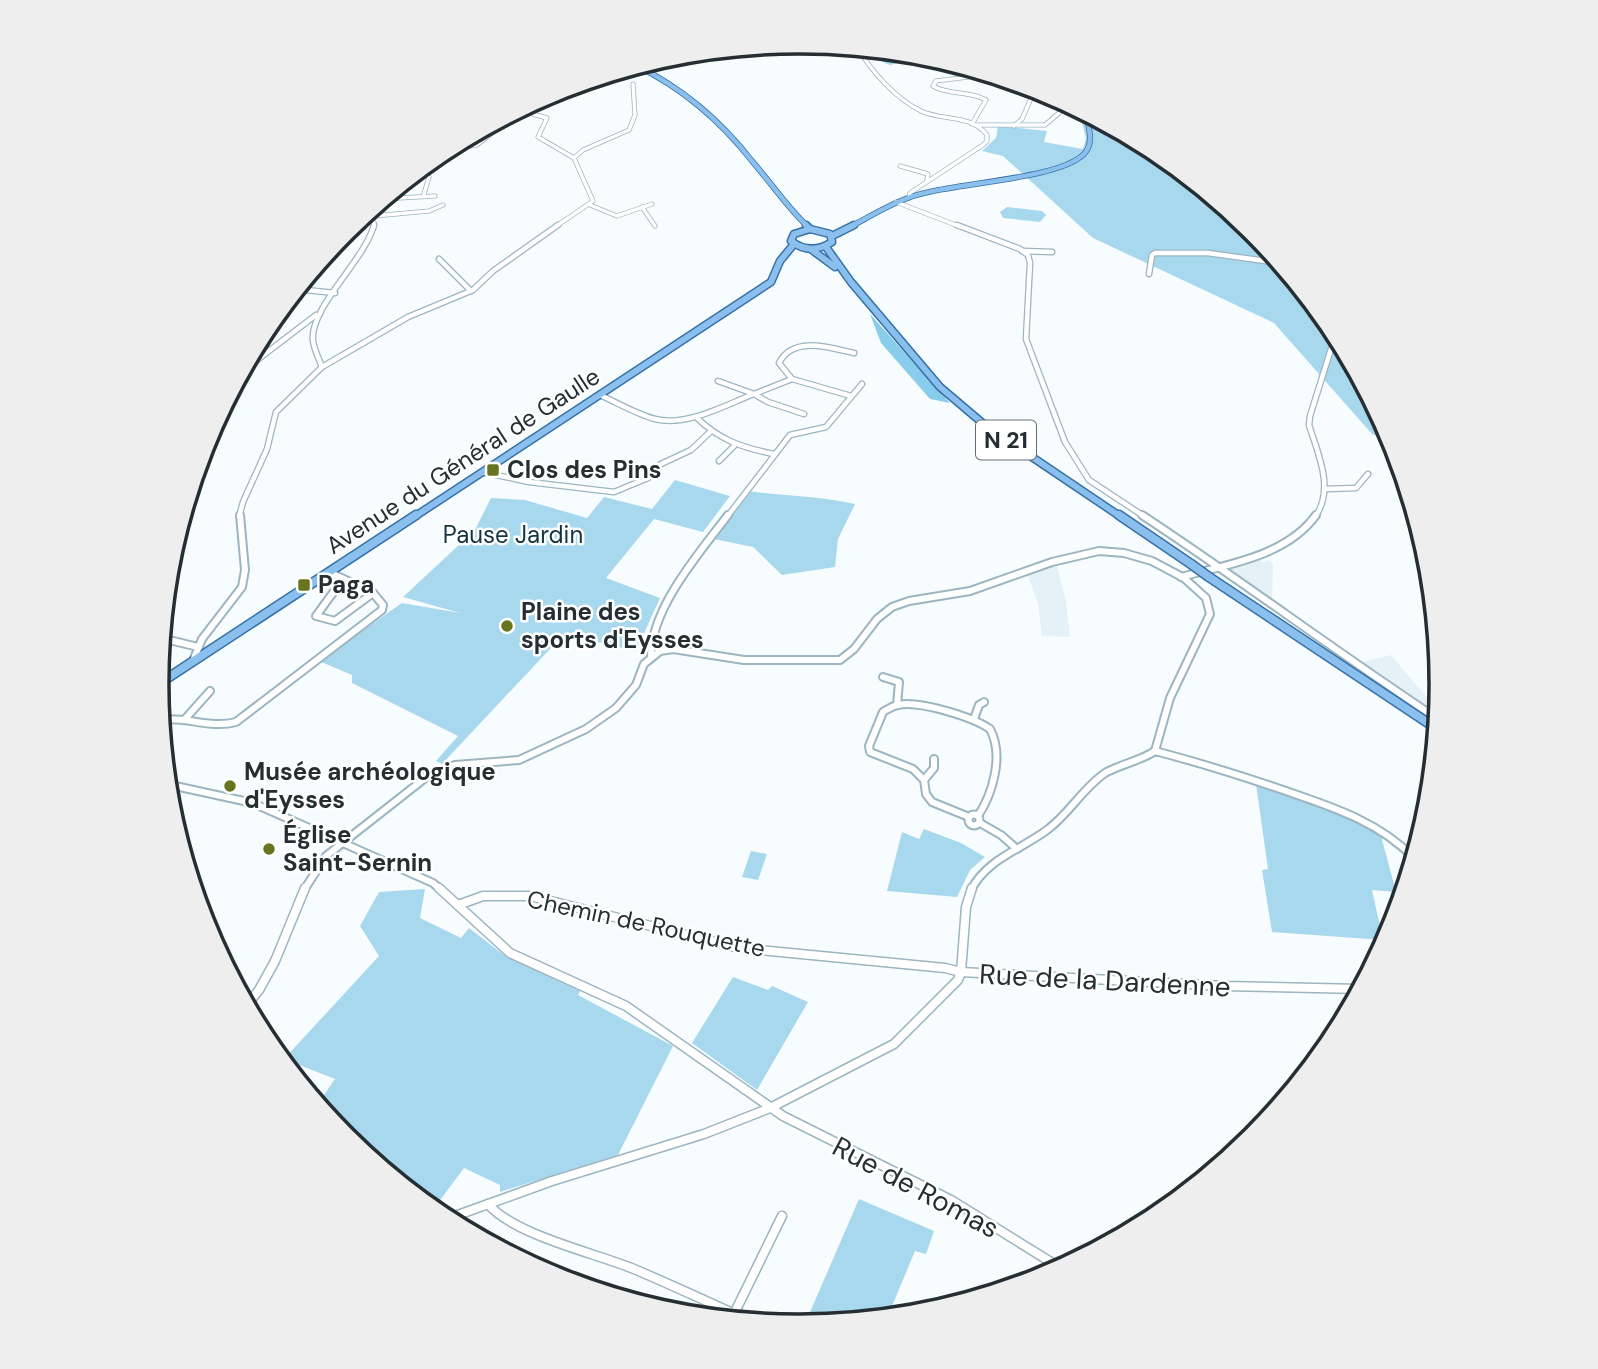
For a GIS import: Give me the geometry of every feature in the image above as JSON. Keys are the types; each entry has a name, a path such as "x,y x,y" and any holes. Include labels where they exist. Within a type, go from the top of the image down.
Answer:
{"main road":[{"path":"649,73 701,104 729,132 810,229"},
{"path":"832,236 909,197 1048,170 1072,162 1084,153 1091,142 1088,125"},
{"path":"790,208 798,232"},
{"path":"832,236 832,242 825,247 812,250 794,244 792,237 798,232 810,229 835,229 871,218"},
{"path":"822,230 832,236"},
{"name":"Avenue du Général de Gaulle","path":"169,677 771,282 779,261 794,244"},
{"name":"N 21","path":"825,247 851,282 940,387 986,426 1428,723"},
{"path":"779,261 804,249"},
{"name":"N 21","path":"812,250 851,282"}],"street":[{"path":"867,59 915,108 932,115 975,125 1014,126 1045,125 1059,113"},
{"path":"966,77 936,81 933,86 939,90 972,93 985,98 975,125"},
{"path":"574,158 583,150 629,130 635,115 633,84"},
{"path":"1014,126 1022,119 1031,99"},
{"path":"193,661 198,647 246,579 247,569 239,519 268,447 275,413 315,377 322,367 408,317 471,291 493,271 593,201 574,158 538,136 547,118 531,114"},
{"path":"909,197 910,193 987,141 984,130 975,125"},
{"path":"473,146 487,141 491,135"},
{"path":"900,166 928,174 928,181"},
{"path":"424,194 429,177"},
{"path":"400,197 424,194 435,196"},
{"path":"896,202 942,217 1028,255 1030,263 1026,339 1065,442 1089,481 1219,566 1325,644 1428,713"},
{"path":"590,205 617,216 652,204"},
{"path":"378,216 429,211 443,205"},
{"path":"642,207 655,226"},
{"path":"322,367 313,341 315,322 368,241 374,219"},
{"path":"1022,251 1052,252"},
{"path":"1149,274 1152,255 1155,253 1208,253 1266,261"},
{"path":"439,259 471,291"},
{"path":"308,290 335,293"},
{"path":"260,358 321,312"},
{"path":"851,396 792,379 780,367 781,358 808,344 854,353"},
{"path":"1181,576 1255,556 1284,544 1317,518 1325,489 1309,425 1332,348"},
{"path":"600,395 655,419 696,417 792,379"},
{"path":"718,381 804,414"},
{"path":"252,998 275,961 309,879 326,856 343,842 429,775 454,765 519,760 598,723 629,694 651,656 651,646 665,605 704,547 790,435 826,427 862,383"},
{"path":"742,390 745,394 743,399"},
{"path":"696,417 710,432 734,446 774,454"},
{"path":"482,472 529,482 614,492 648,478 661,464 691,450 710,432"},
{"path":"719,461 734,446"},
{"path":"1325,489 1356,488 1368,474"},
{"path":"651,656 673,649 744,660 840,660 848,656 881,614 895,605 947,597 982,588 1058,558 1104,550 1135,554 1181,576 1208,598 1210,614 1170,698 1155,751 1109,771 1087,786 1049,829 989,866 978,877 966,907 961,972"},
{"path":"170,718 225,727 236,722 382,610 383,606 373,593 329,572"},
{"path":"343,579 316,617 335,621 373,593"},
{"path":"170,640 198,647"},
{"path":"883,677 899,682 897,705"},
{"path":"185,719 210,691"},
{"path":"974,719 979,705 984,702"},
{"path":"979,820 993,780 996,753 990,729 974,719 904,704 883,712 869,746 870,752 907,765 924,780 926,794 932,802 979,820 1017,849"},
{"path":"1155,751 1226,770 1364,819 1392,837 1407,851"},
{"path":"924,780 934,768 934,759"},
{"name":"Rue de Romas","path":"177,786 253,803 433,883 510,953 626,1006 769,1108 951,1200 1051,1262"},
{"name":"Chemin de Rouquette","path":"458,905 483,896 530,896 739,948 945,968 961,972"},
{"name":"Rue de la Dardenne","path":"459,1215 551,1181 704,1134 769,1108 894,1044 958,980 961,972 1225,986 1351,989"},
{"path":"488,1204 498,1216 576,1250 631,1268 723,1309"},
{"path":"736,1311 782,1216"}],"shaded area":[{"path":"870,314 950,403 930,399 881,343"},
{"path":"1257,558 1263,562 1269,560 1273,564 1272,603 1227,569"},
{"path":"1056,563 1066,601 1070,637 1042,636 1038,604 1027,573"},
{"path":"1391,655 1429,700 1428,710 1358,663"}],"green space":[{"path":"877,60 899,63 890,65"},
{"path":"1082,121 1149,160 1183,184 1245,239 1273,269 1323,334 1345,369 1378,436 1372,434 1274,323 1093,238 1003,156 982,151 996,138 998,126 1047,131 1044,142 1083,149 1086,138"},
{"path":"1007,207 1042,211 1046,215 1040,222 1003,218 1000,212"},
{"name":"Plaine des sports d'Eysses","path":"675,480 730,496 703,532 654,519 606,578 660,598 636,651 564,634 442,764 436,761 458,736 352,683 352,675 319,661 402,603 460,613 403,597 475,530 491,498 525,500 587,518 604,497 652,509"},
{"path":"748,491 855,504 838,539 835,567 782,575 753,547 714,539"},
{"path":"1256,784 1356,820 1380,832 1395,889 1394,892 1372,890 1380,928 1375,939 1272,932 1262,870 1268,869"},
{"path":"924,829 961,843 985,857 970,870 957,897 887,891 902,832 919,839"},
{"path":"751,851 767,854 758,880 742,877"},
{"path":"425,889 420,918 461,938 469,928 504,955 580,991 578,995 673,1046 618,1155 500,1192 500,1185 464,1168 439,1202 383,1158 325,1100 323,1097 335,1079 296,1064 289,1054 379,956 360,926 379,892"},
{"path":"733,977 768,990 772,986 808,1002 757,1090 692,1043"},
{"path":"859,1199 934,1231 926,1254 915,1251 891,1307 809,1315"}],"place":[{"name":"Clos des Pins","path":"493,470"},
{"name":"Paga","path":"304,585"},
{"name":"Plaine des sports d'Eysses","path":"507,626"},
{"name":"Musée archéologique d'Eysses","path":"230,786"},
{"name":"Église Saint-Sernin","path":"269,849"}],"park label":[{"name":"Pause Jardin","path":"513,535"}]}
